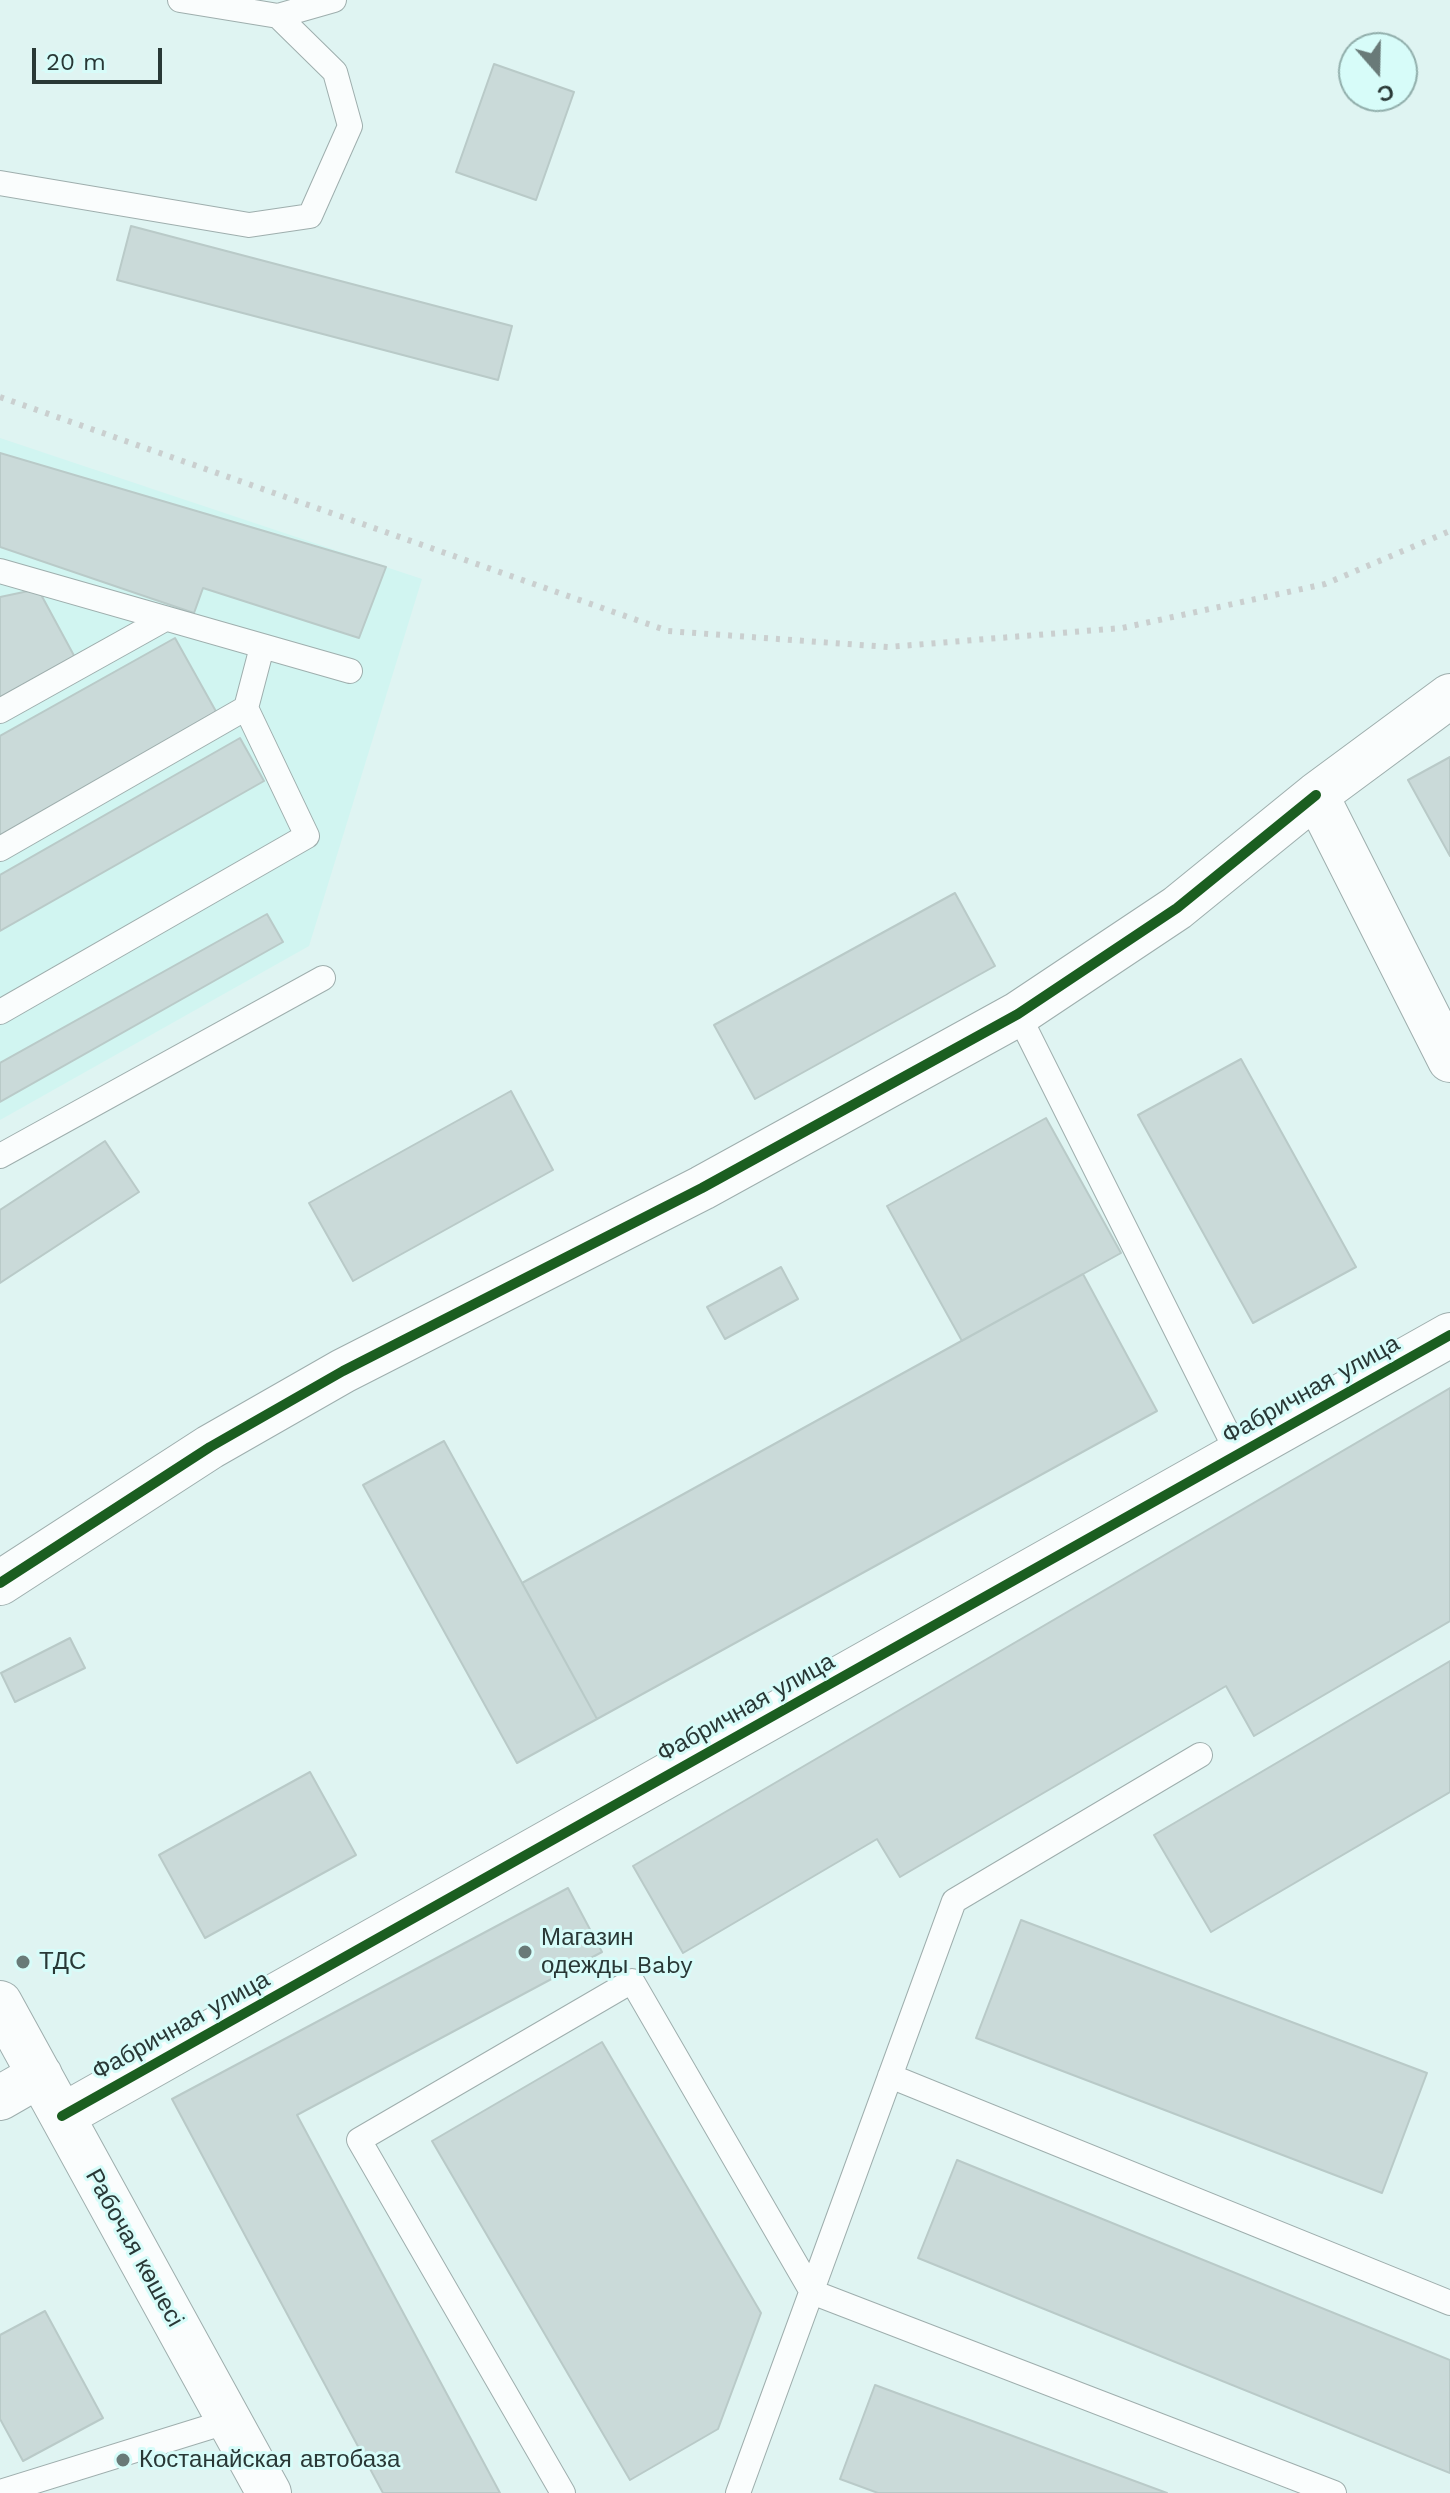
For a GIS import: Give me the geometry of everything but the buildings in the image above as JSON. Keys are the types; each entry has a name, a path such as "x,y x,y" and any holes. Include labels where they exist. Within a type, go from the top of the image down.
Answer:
{"street":[{"path":"0,1583 210,1447 343,1371 702,1188 1018,1014 1102,961 1177,908 1316,795 1450,696"},
{"path":"1316,795 1450,1060"},
{"name":"Фабричная улица","path":"62,2116 1450,1335"},
{"name":"Рабочая көшесі","path":"0,2003 269,2493"},
{"path":"0,2098 40,2075"}],"lane":[{"path":"180,0 278,16 334,0"},
{"path":"0,183 249,225 310,216 350,126 335,72 278,16"},
{"path":"5,577 350,671"},
{"path":"0,711 165,619"},
{"path":"0,1012 307,836 246,708 262,647"},
{"path":"0,849 246,708"},
{"path":"0,1156 323,978"},
{"path":"1018,1014 1238,1454"},
{"path":"738,2493 954,1901 1200,1755"},
{"path":"563,2493 359,2140 632,1981 812,2292 1334,2493"},
{"path":"890,2076 1450,2303"},
{"path":"0,2492 229,2421"}],"shaded area":[{"path":"0,438 422,579 309,946 0,1120"}],"railway":[{"path":"0,397 668,631 888,647 1122,628 1325,584 1450,531"}],"cycle path":[{"path":"0,1583 210,1447 343,1371 702,1188 1018,1014 1177,908 1316,795"},
{"path":"62,2116 1450,1335"}],"place":[{"name":"Магазин одежды Baby","path":"525,1952"},
{"name":"ТДС","path":"23,1962"},
{"name":"Костанайская автобаза","path":"123,2460"}]}
